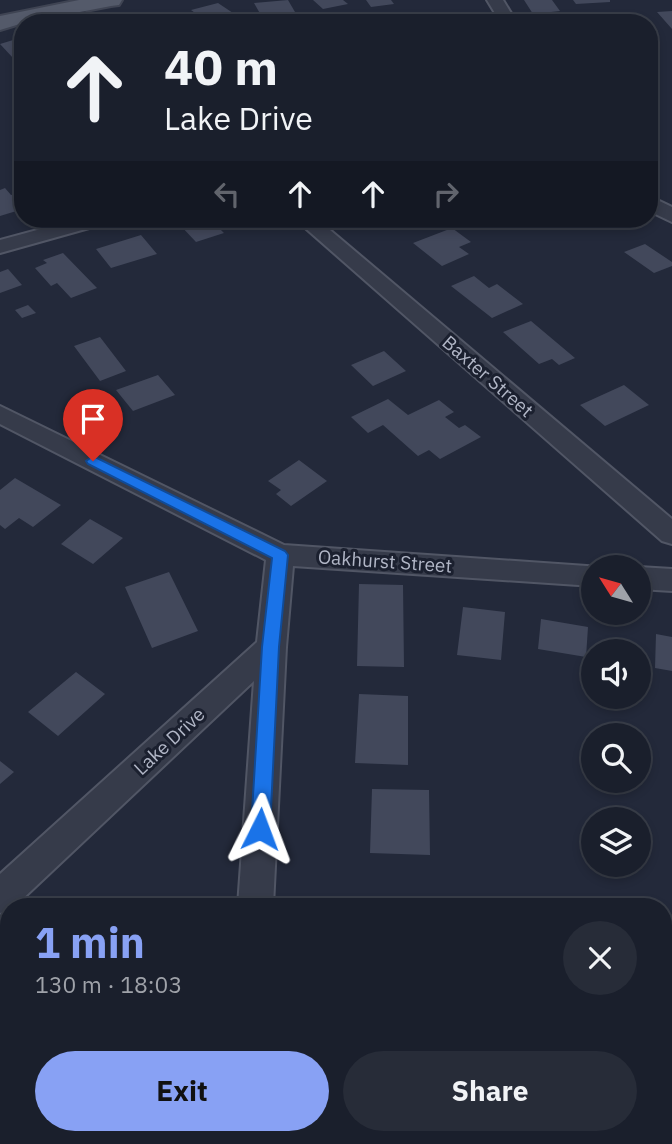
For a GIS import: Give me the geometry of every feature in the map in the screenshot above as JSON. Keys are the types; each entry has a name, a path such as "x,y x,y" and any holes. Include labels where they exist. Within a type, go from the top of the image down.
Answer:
{"main road":[{"path":"40,14 111,0"}],"street":[{"path":"72,7 79,14"},
{"path":"0,247 68,228"},
{"name":"Baxter Street","path":"315,228 672,534"},
{"name":"Oakhurst Street","path":"0,414 280,555 581,574"},
{"path":"256,898 271,647 280,555"},
{"path":"651,579 672,580"},
{"name":"Lake Drive","path":"0,897 271,647"}],"building":[{"path":"288,0 295,12 260,14 254,3"},
{"path":"313,0 343,0 348,4 323,9"},
{"path":"366,0 391,0 394,4 371,7"},
{"path":"524,0 552,0 560,11 533,14"},
{"path":"573,0 610,0 610,2 576,4"},
{"path":"218,3 234,14 197,14 191,10"},
{"path":"672,11 672,29 657,12"},
{"path":"14,40 14,58 13,58 0,44"},
{"path":"5,188 11,195 14,194 14,212 0,216 0,190"},
{"path":"183,228 219,228 224,233 196,242"},
{"path":"452,228 471,242 459,247 469,254 442,266 413,243"},
{"path":"141,235 157,254 111,268 96,249"},
{"path":"645,244 672,262 672,266 654,273 624,252"},
{"path":"63,253 97,288 71,298 57,283 51,286 35,268 47,263 43,260"},
{"path":"8,269 22,285 0,293 0,272"},
{"path":"474,276 489,288 497,284 523,304 492,318 451,286"},
{"path":"28,305 36,313 22,318 15,310"},
{"path":"531,321 575,358 559,365 552,359 539,364 503,332"},
{"path":"100,337 126,371 100,381 74,346"},
{"path":"384,351 406,371 373,386 351,365"},
{"path":"158,375 175,395 133,411 116,390"},
{"path":"624,385 649,405 605,426 580,405"},
{"path":"388,399 408,415 439,400 454,412 445,417 459,428 465,425 481,437 440,459 429,450 418,456 383,425 368,433 351,417"},
{"path":"299,460 327,481 291,506 276,494 281,490 268,481"},
{"path":"15,478 61,505 33,527 19,518 5,529 0,525 0,490"},
{"path":"90,519 123,538 93,564 61,544"},
{"path":"169,572 198,631 152,648 125,587"},
{"path":"359,584 403,585 404,667 357,666"},
{"path":"463,607 505,612 501,660 457,655"},
{"path":"541,619 588,627 587,639 581,639 581,656 538,649"},
{"path":"656,634 672,637 672,671 655,668"},
{"path":"76,672 105,694 58,736 28,712"},
{"path":"359,694 408,696 408,765 355,763"},
{"path":"0,761 14,772 0,784"},
{"path":"372,789 429,790 430,855 370,853"}],"route":[{"path":"93,461 280,555 271,647 260,829"}]}
